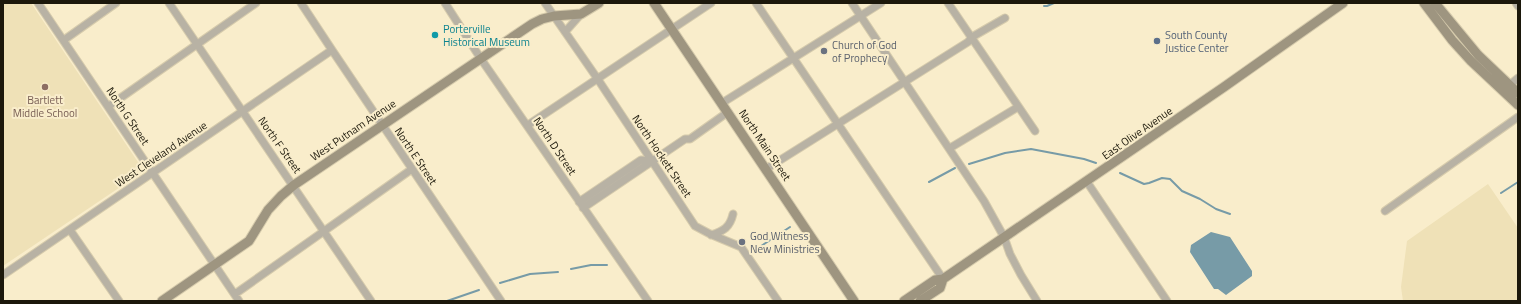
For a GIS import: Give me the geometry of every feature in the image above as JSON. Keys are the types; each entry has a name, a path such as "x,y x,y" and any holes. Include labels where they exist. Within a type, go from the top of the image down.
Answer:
{"main road":[{"name":"West Putnam Avenue","path":"162,301 249,241 268,210 294,185 532,24 542,19 554,16 581,14 599,3"},
{"name":"North Main Street","path":"654,3 854,301"},
{"name":"East Olive Avenue","path":"904,301 935,280 943,279 1087,182 1343,3"},
{"path":"1424,3 1460,50 1506,89 1518,93"},
{"path":"1435,3 1466,42 1490,67 1518,105"},
{"path":"1460,50 1466,50 1484,66 1490,67"},
{"name":"East Olive Avenue","path":"920,301 940,288 943,279"}],"street":[{"name":"North G Street","path":"38,3 240,301"},
{"path":"64,40 116,3"},
{"name":"North F Street","path":"169,3 294,185 371,301"},
{"path":"109,106 256,3"},
{"name":"North E Street","path":"301,3 500,301"},
{"name":"North D Street","path":"445,3 481,59 648,301"},
{"name":"North Hockett Street","path":"545,3 597,78 695,226 711,235 741,247 778,301"},
{"path":"528,126 671,28 711,3"},
{"path":"756,3 943,279"},
{"path":"852,3 984,201 1004,237 1010,254 1037,301"},
{"path":"722,103 881,3"},
{"path":"948,3 1018,107 1036,131"},
{"name":"West Putnam Avenue","path":"565,32 581,14"},
{"path":"766,169 1004,18"},
{"name":"West Cleveland Avenue","path":"3,275 332,50"},
{"path":"1506,89 1518,78"},
{"path":"950,148 1018,107"},
{"path":"581,205 685,139 690,139 728,112"},
{"path":"1385,211 1518,117"},
{"path":"234,294 412,169"},
{"path":"1087,182 1167,301"},
{"path":"711,235 726,229 731,222 733,214"},
{"path":"70,230 119,301"}],"shaded area":[{"name":"Bartlett Middle School","path":"3,3 31,3 144,171 3,266"},
{"path":"1488,184 1518,228 1518,301 1403,301 1401,287 1407,241"}],"water":[{"path":"1211,232 1230,237 1252,271 1252,276 1226,295 1218,289 1214,289 1190,252 1191,245"}],"waterway":[{"path":"1044,6 1054,3"},
{"path":"969,164 1005,153 1031,149 1084,159 1096,163"},
{"path":"929,182 955,168"},
{"path":"1120,173 1144,184 1162,178 1170,179 1182,191 1200,199 1216,209 1230,214"},
{"path":"1501,193 1518,182"},
{"path":"755,250 790,227"},
{"path":"571,269 591,265 607,265"},
{"path":"500,283 530,274 558,272"},
{"path":"447,301 479,290"}],"place":[{"name":"Porterville Historical Museum","path":"435,35"},
{"name":"South County Justice Center","path":"1157,41"},
{"name":"Church of God of Prophecy","path":"824,51"},
{"name":"Bartlett Middle School","path":"45,87"},
{"name":"God Witness New Ministries","path":"742,242"}]}
